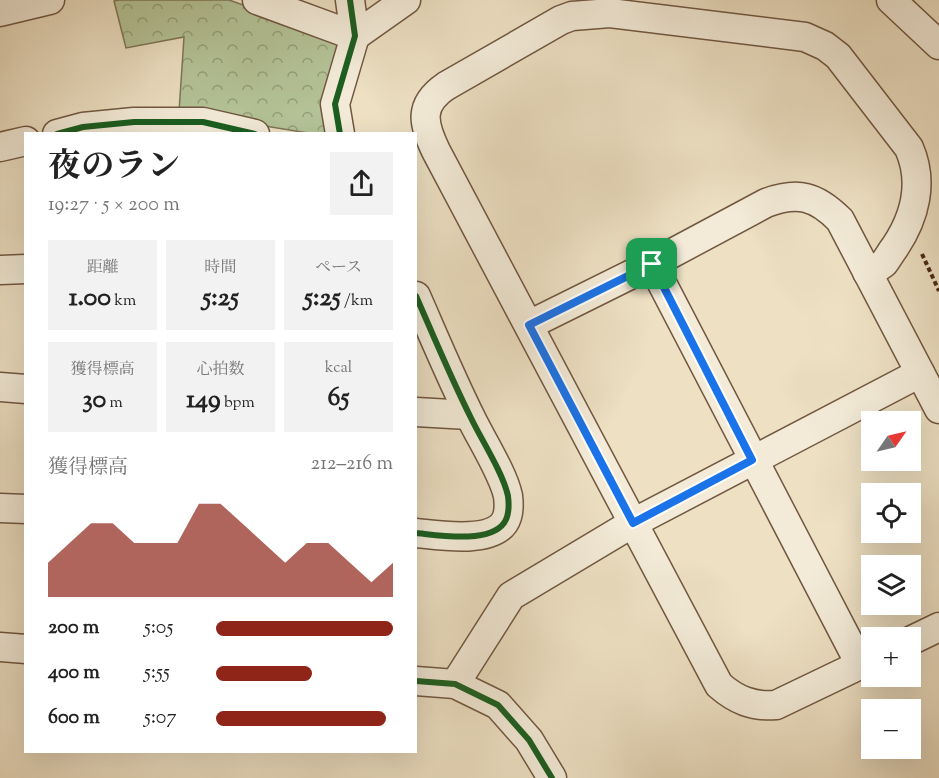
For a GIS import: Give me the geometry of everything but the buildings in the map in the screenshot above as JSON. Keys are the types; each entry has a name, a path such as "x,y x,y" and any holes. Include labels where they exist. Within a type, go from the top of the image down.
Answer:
{"street":[{"path":"0,12 50,0"},
{"path":"257,0 355,36"},
{"path":"340,132 335,104 355,36 350,0"},
{"path":"355,36 406,0"},
{"path":"891,0 939,45"},
{"path":"861,664 776,705 756,705 734,698 719,685 436,151 426,130 424,119 429,103 437,92 446,86 561,20 573,16 610,13 805,37 825,46 838,56 909,148 914,159 916,195 906,231 883,263 867,272"},
{"path":"64,132 83,127 134,122 203,122 246,132"},
{"path":"0,147 24,141"},
{"path":"529,325 652,264 766,203 783,196 798,196 814,201 831,211 840,220 939,409"},
{"path":"652,264 752,460 861,653"},
{"path":"0,270 24,269"},
{"path":"417,298 507,495 508,509 504,523 490,532 467,537 417,533"},
{"path":"455,684 511,596 633,523 920,373"},
{"path":"0,387 24,388"},
{"path":"417,412 469,415"},
{"path":"0,508 24,509"},
{"path":"921,636 939,627"},
{"path":"0,647 24,649"},
{"path":"417,681 455,684 498,705 529,740 552,778"}],"path":[{"path":"926,246 922,255 939,291"}],"green space":[{"path":"229,0 346,41 329,132 302,132 179,112 184,37 126,48 114,1"}],"cycle path":[{"path":"340,132 335,104 355,36 350,0"},
{"path":"64,132 83,127 134,122 203,122 246,132"},
{"path":"417,298 464,403 502,477 508,496 506,520 497,530 487,534 462,537 417,533"},
{"path":"417,681 455,684 498,705 529,740 552,778"}],"route":[{"path":"652,264 752,460 633,523 529,325 652,264"}]}
